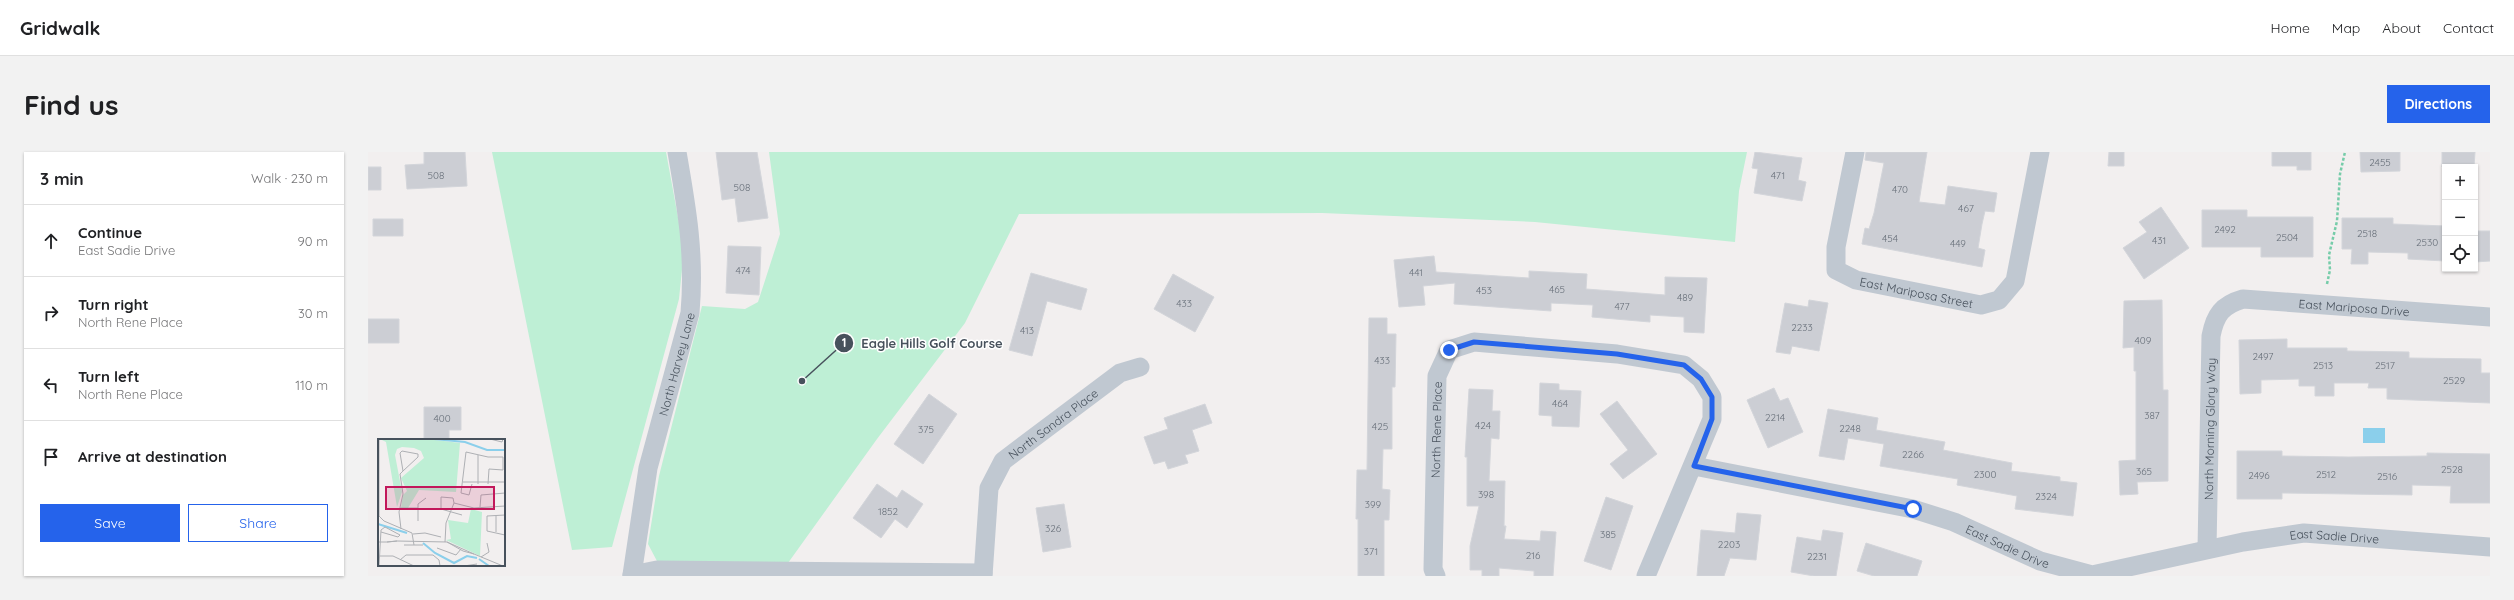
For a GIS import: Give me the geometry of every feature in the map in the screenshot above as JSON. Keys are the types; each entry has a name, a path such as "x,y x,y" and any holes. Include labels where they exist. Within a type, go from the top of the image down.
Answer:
{"street":[{"name":"North Harvey Lane","path":"631,575 648,468 690,313 692,287 690,224 677,152"},
{"name":"East Mariposa Street","path":"1855,152 1836,247 1836,270 1856,280 1981,305 1999,300 2015,281 2040,152"},
{"name":"East Mariposa Drive","path":"2220,310 2231,302 2243,299 2490,317"},
{"name":"North Morning Glory Way","path":"2207,549 2211,336 2220,310"},
{"name":"North Rene Place","path":"1436,576 1433,569 1437,376 1449,350 1474,342 1617,354 1684,365 1701,379 1712,397 1712,419 1694,466 1646,576"},
{"name":"North Sandra Place","path":"983,575 989,488 1003,461 1120,373 1140,367"},
{"name":"East Sadie Drive","path":"1694,466 1913,509 1954,522 2040,562 2092,574 2207,549 2271,537 2304,533 2490,547"},
{"path":"631,575 656,570 983,575"}],"path":[{"path":"2327,284 2330,270 2328,255 2337,221 2340,174 2345,152"}],"green space":[{"path":"492,152 666,152 684,250 679,299 612,547 572,550"},
{"path":"769,152 1747,152 1739,191 1735,242 1535,222 1322,213 1019,214 965,323 877,439 788,563 658,563 648,544 659,476 702,306 745,309 758,302 780,234"}],"water":[{"path":"2363,428 2385,428 2385,443 2363,443"}],"building":[{"path":"424,152 465,152 467,186 407,189 405,165 424,164"},
{"path":"716,152 757,152 768,218 738,222 735,198 722,200"},
{"path":"1755,152 1802,158 1798,180 1806,182 1802,201 1754,193 1758,169 1752,168"},
{"path":"1866,152 1927,152 1919,202 1945,205 1948,186 1997,193 1994,212 1985,211 1982,224 1978,248 1985,250 1982,267 1862,244 1865,228 1869,229 1874,213 1884,163 1865,160"},
{"path":"2109,152 2124,152 2124,166 2108,166"},
{"path":"2272,152 2311,152 2311,170 2297,170 2297,166 2272,166"},
{"path":"2360,152 2400,152 2400,171 2361,172"},
{"path":"2442,152 2475,152 2474,164 2442,164"},
{"path":"368,167 381,167 381,190 368,190"},
{"path":"2161,207 2189,248 2144,279 2123,248 2147,232 2139,222"},
{"path":"2202,210 2247,210 2247,217 2313,217 2313,257 2261,257 2261,247 2202,247"},
{"path":"2342,218 2393,218 2393,224 2442,226 2442,261 2408,259 2408,253 2368,252 2368,264 2351,264 2352,249 2342,249"},
{"path":"373,219 403,219 403,236 373,236"},
{"path":"2478,231 2490,231 2490,261 2478,262"},
{"path":"728,246 761,247 759,295 726,293"},
{"path":"1434,256 1436,272 1529,278 1529,271 1587,274 1586,289 1665,295 1665,277 1707,278 1704,333 1684,332 1684,317 1650,315 1650,322 1592,317 1593,305 1551,303 1551,311 1454,304 1455,283 1423,286 1425,305 1399,307 1394,260"},
{"path":"1031,273 1087,289 1081,310 1047,301 1032,356 1009,350"},
{"path":"1173,274 1214,297 1195,332 1154,309"},
{"path":"1809,300 1828,303 1819,351 1792,346 1790,354 1776,352 1785,303 1808,307"},
{"path":"2162,300 2163,390 2168,390 2168,481 2137,482 2138,494 2120,495 2119,461 2136,460 2136,371 2134,371 2134,347 2123,348 2124,301"},
{"path":"1369,318 1387,318 1387,334 1396,334 1395,387 1392,387 1392,449 1383,449 1382,489 1390,490 1389,520 1384,520 1384,576 1358,576 1358,519 1356,519 1357,470 1367,470"},
{"path":"368,319 399,319 399,343 368,343"},
{"path":"2287,339 2287,348 2347,348 2347,351 2409,352 2409,358 2481,359 2481,373 2490,373 2490,403 2387,399 2387,388 2368,388 2369,383 2334,383 2334,396 2315,396 2315,386 2299,386 2299,379 2261,380 2261,393 2240,394 2239,340"},
{"path":"1540,383 1559,384 1559,390 1581,391 1579,427 1552,426 1552,416 1539,415"},
{"path":"1774,388 1780,401 1788,398 1803,432 1768,448 1747,400"},
{"path":"1469,389 1493,390 1492,411 1500,411 1499,439 1491,438 1489,481 1505,481 1504,526 1506,526 1504,539 1540,541 1541,531 1556,532 1553,576 1534,576 1534,571 1499,568 1499,576 1482,576 1482,570 1470,570 1470,546 1479,506 1467,506 1467,457 1465,457"},
{"path":"929,394 957,414 923,464 894,444"},
{"path":"1617,401 1657,454 1623,479 1610,464 1628,450 1600,414"},
{"path":"1205,404 1212,423 1192,430 1199,451 1185,455 1188,463 1168,469 1165,461 1154,464 1144,437 1168,429 1164,418"},
{"path":"424,407 461,407 461,430 449,430 449,439 424,439"},
{"path":"1828,409 1878,418 1876,430 1945,442 1943,450 2012,463 2011,471 2060,477 2060,481 2077,483 2073,516 2015,509 2017,496 1957,485 1958,479 1880,466 1884,444 1848,438 1844,460 1819,456"},
{"path":"2237,451 2282,451 2282,456 2349,457 2427,456 2427,453 2490,454 2490,503 2450,503 2451,486 2412,485 2412,495 2282,493 2282,499 2237,499"},
{"path":"877,484 897,498 902,490 923,504 907,528 895,519 881,538 853,518"},
{"path":"1606,497 1633,506 1611,570 1584,561"},
{"path":"1064,504 1071,547 1043,552 1036,508"},
{"path":"1737,513 1761,515 1756,560 1730,558 1724,576 1697,576 1701,530 1735,533"},
{"path":"1823,530 1843,533 1836,576 1814,576 1791,572 1797,537 1821,541"},
{"path":"1866,543 1922,561 1917,576 1874,576 1857,571"}],"place":[{"name":"Eagle Hills Golf Course","path":"802,381"}],"route":[{"path":"1449,350 1474,342 1617,354 1684,365 1701,379 1712,397 1712,419 1694,466 1913,509"}]}
